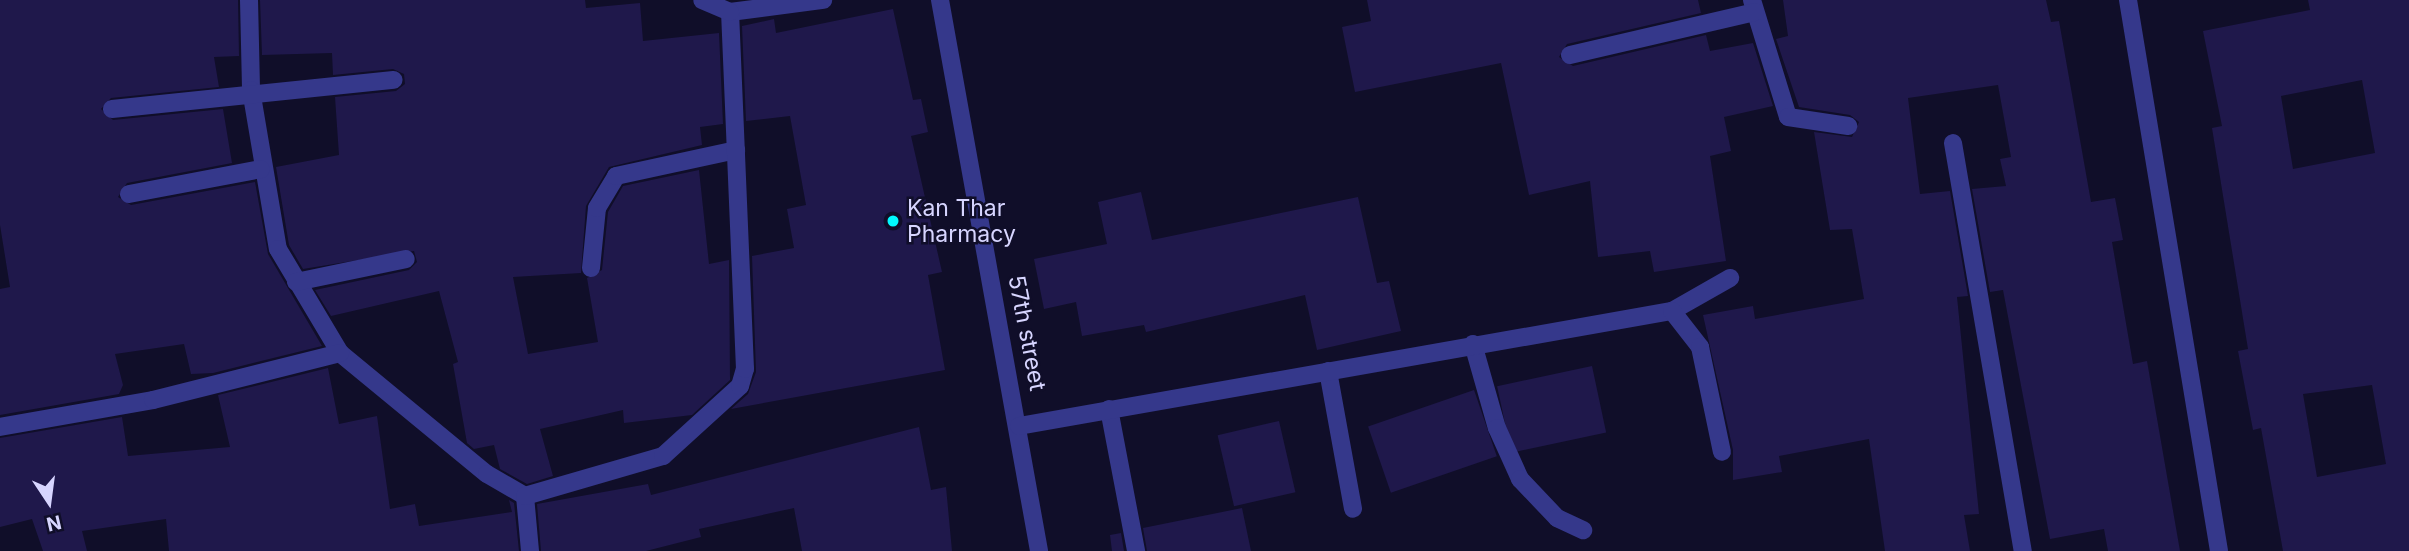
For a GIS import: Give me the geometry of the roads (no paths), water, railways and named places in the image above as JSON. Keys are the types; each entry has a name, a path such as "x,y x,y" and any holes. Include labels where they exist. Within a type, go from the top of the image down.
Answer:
{"street":[{"path":"249,0 251,90 261,169 278,249 296,282 340,353 487,474 524,496 663,456 740,386 745,369 730,12"},
{"path":"702,0 730,12 822,0"},
{"name":"57th street","path":"940,0 1019,426 1039,551"},
{"path":"2129,0 2219,551"},
{"path":"1570,55 1754,6 1788,117 1847,126"},
{"path":"112,109 251,90 394,80"},
{"path":"1953,143 2023,551"},
{"path":"591,268 597,208 616,176 736,150"},
{"path":"129,194 261,169"},
{"path":"296,282 406,259"},
{"path":"1019,426 1672,311 1730,278"},
{"path":"1672,311 1700,347 1722,452"},
{"path":"1473,344 1497,428 1520,479 1557,518 1583,530"},
{"path":"0,427 153,400 340,353"},
{"path":"1328,371 1353,509"},
{"path":"1109,409 1136,551"},
{"path":"524,496 530,551"}],"place":[{"name":"Kan Thar Pharmacy","path":"893,221"}]}
